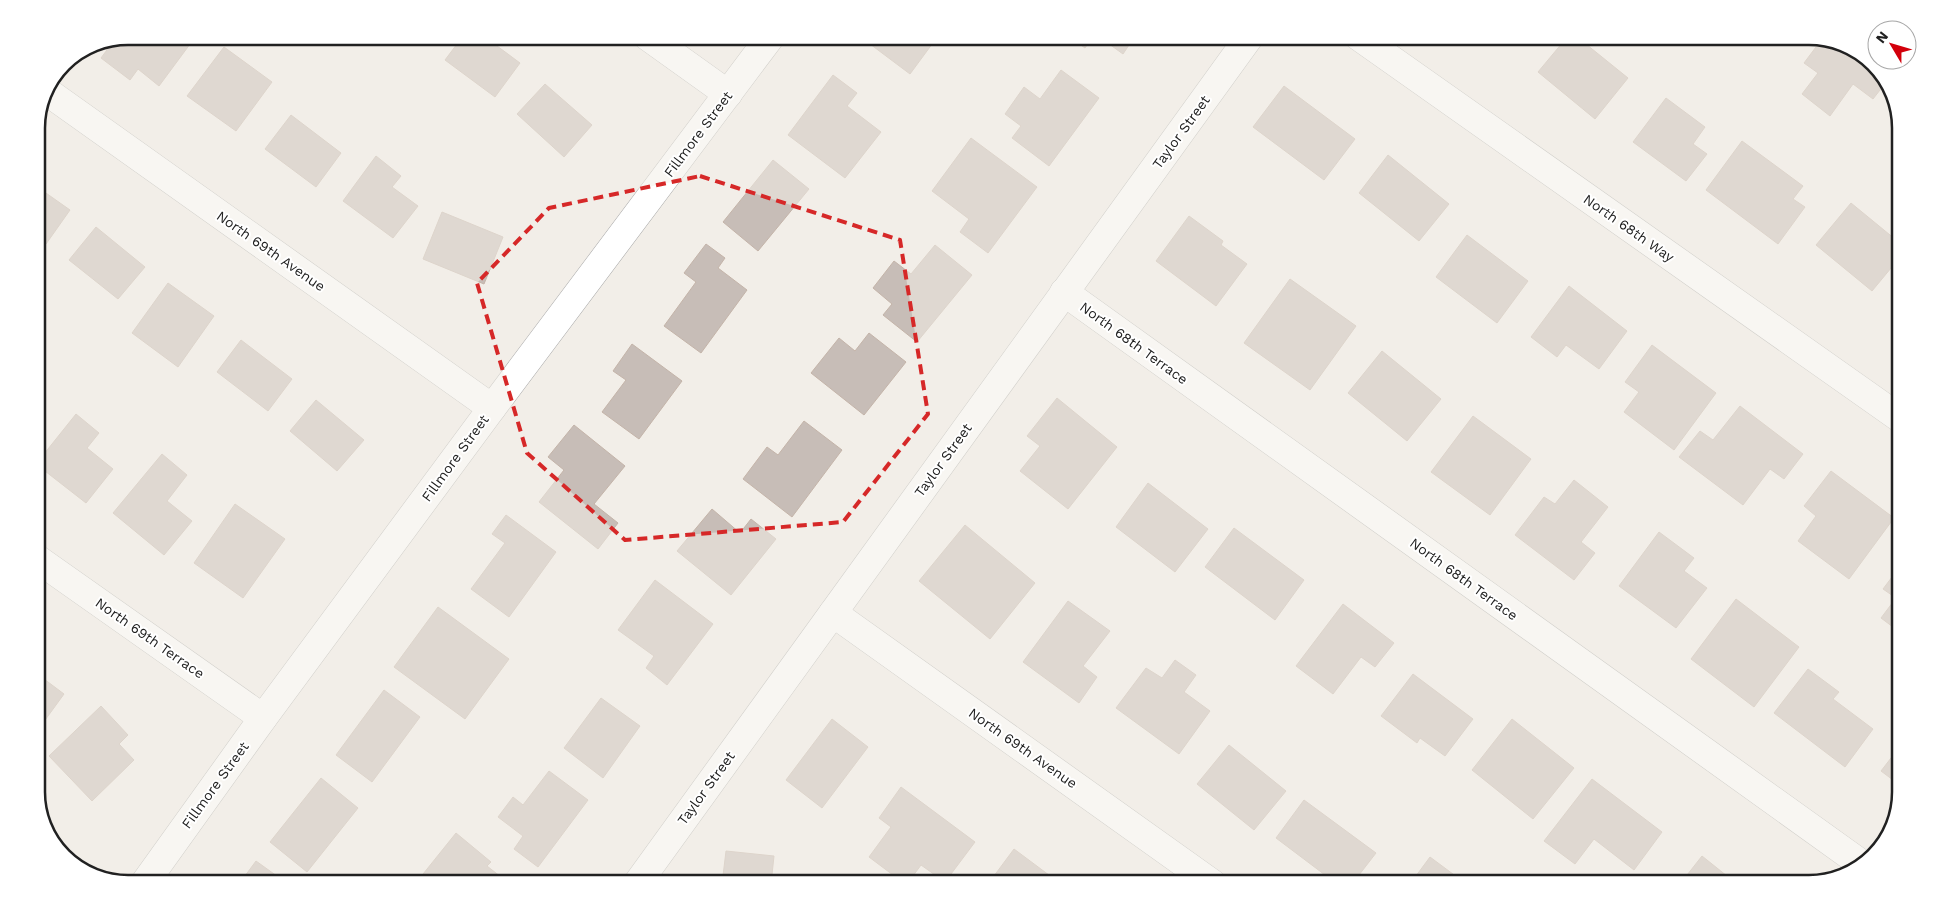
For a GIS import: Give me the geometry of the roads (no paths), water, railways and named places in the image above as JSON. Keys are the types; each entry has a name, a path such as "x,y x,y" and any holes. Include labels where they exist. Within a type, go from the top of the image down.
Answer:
{"street":[{"path":"660,45 728,94"},
{"name":"Fillmore Street","path":"150,875 263,718 492,408 764,45"},
{"name":"Taylor Street","path":"643,875 1243,45"},
{"name":"North 68th Way","path":"1371,45 1892,413"},
{"name":"North 69th Avenue","path":"52,96 492,408"},
{"name":"North 68th Terrace","path":"1064,292 1856,860"},
{"name":"North 69th Terrace","path":"45,564 263,718"},
{"name":"North 69th Avenue","path":"833,612 1200,875"}]}
